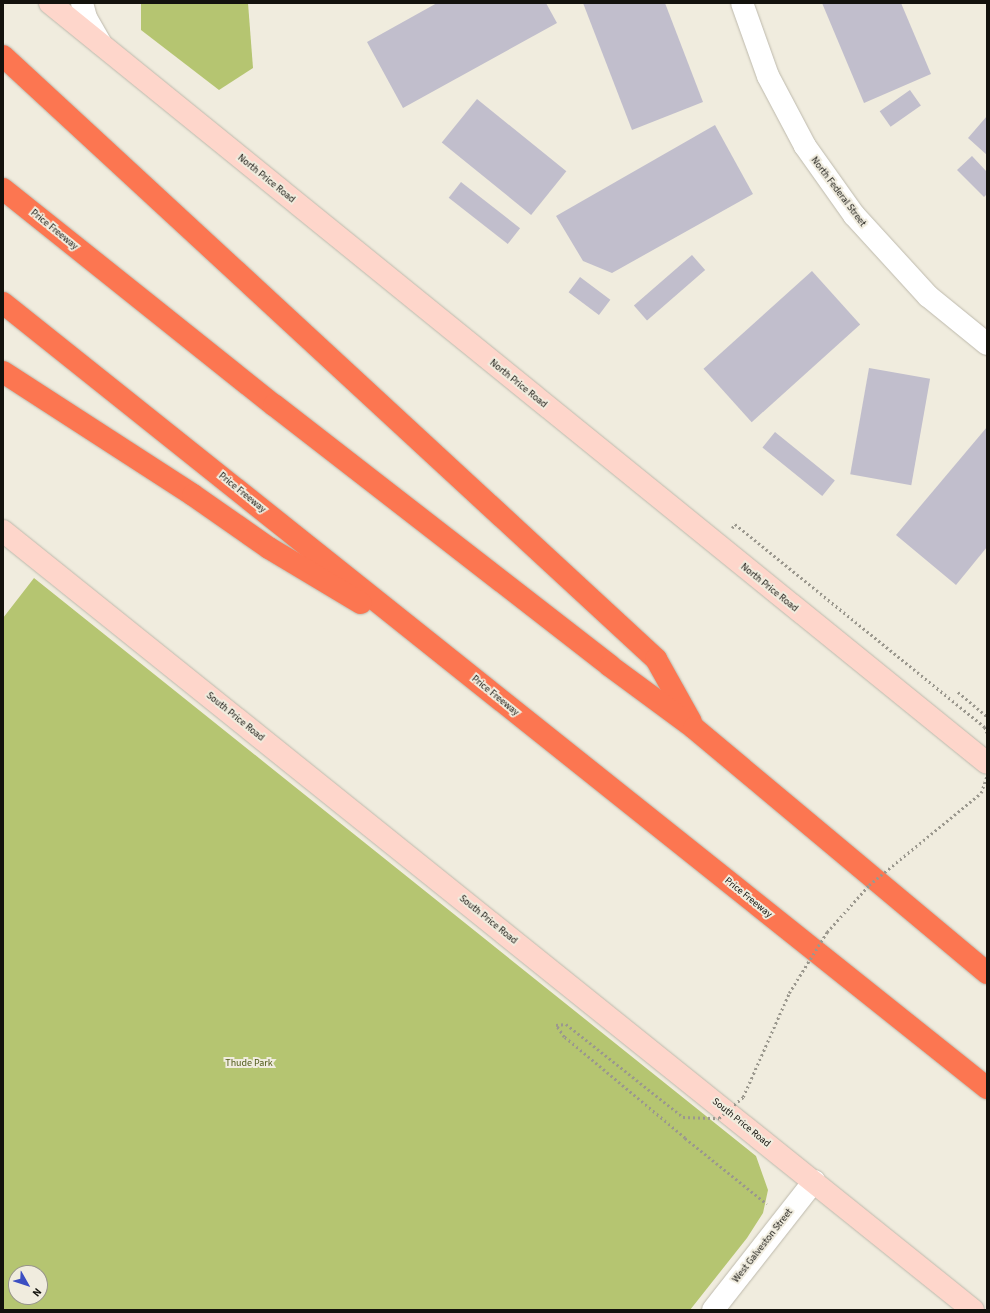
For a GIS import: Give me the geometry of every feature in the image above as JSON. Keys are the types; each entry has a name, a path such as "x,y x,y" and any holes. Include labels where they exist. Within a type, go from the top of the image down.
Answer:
{"highway":[{"path":"3,56 656,659 694,728"},
{"name":"Price Freeway","path":"3,189 274,405 610,666 694,728 987,972"},
{"name":"Price Freeway","path":"3,303 987,1088"},
{"path":"3,372 194,495 269,548 436,648"}],"main road":[{"name":"North Price Road","path":"50,3 987,763"},
{"name":"South Price Road","path":"3,531 973,1310"}],"street":[{"path":"82,3 86,18 103,46"},
{"name":"North Federal Street","path":"742,3 768,76 805,146 850,210 928,296 987,344"},
{"name":"West Galveston Street","path":"712,1310 814,1181"}],"path":[{"path":"735,524 985,727 987,734"},
{"path":"958,692 987,716"},
{"path":"785,1218 685,1138 564,1037 556,1025 566,1024 683,1117 719,1118 743,1097 789,993 827,932 869,884 981,793 987,776"}],"green space":[{"path":"141,3 248,3 253,68 219,90 141,30"},
{"name":"Thude Park","path":"34,578 756,1156 768,1190 763,1213 747,1238 690,1310 3,1310 3,618"}],"building":[{"path":"437,3 546,3 557,23 403,108 367,42"},
{"path":"583,3 665,3 703,102 632,130"},
{"path":"822,3 901,3 931,74 864,103"},
{"path":"910,90 921,106 891,127 880,111"},
{"path":"477,99 566,171 531,215 442,143"},
{"path":"987,116 987,155 968,138"},
{"path":"715,125 753,194 612,273 583,261 556,216"},
{"path":"972,156 987,172 987,194 984,197 957,170"},
{"path":"461,182 520,228 508,244 449,198"},
{"path":"692,255 705,270 647,321 634,306"},
{"path":"812,271 860,325 752,422 704,369"},
{"path":"580,277 610,300 599,315 569,292"},
{"path":"869,368 930,379 911,485 850,474"},
{"path":"987,427 987,547 956,585 896,535"},
{"path":"775,432 835,480 822,496 762,448"}]}
